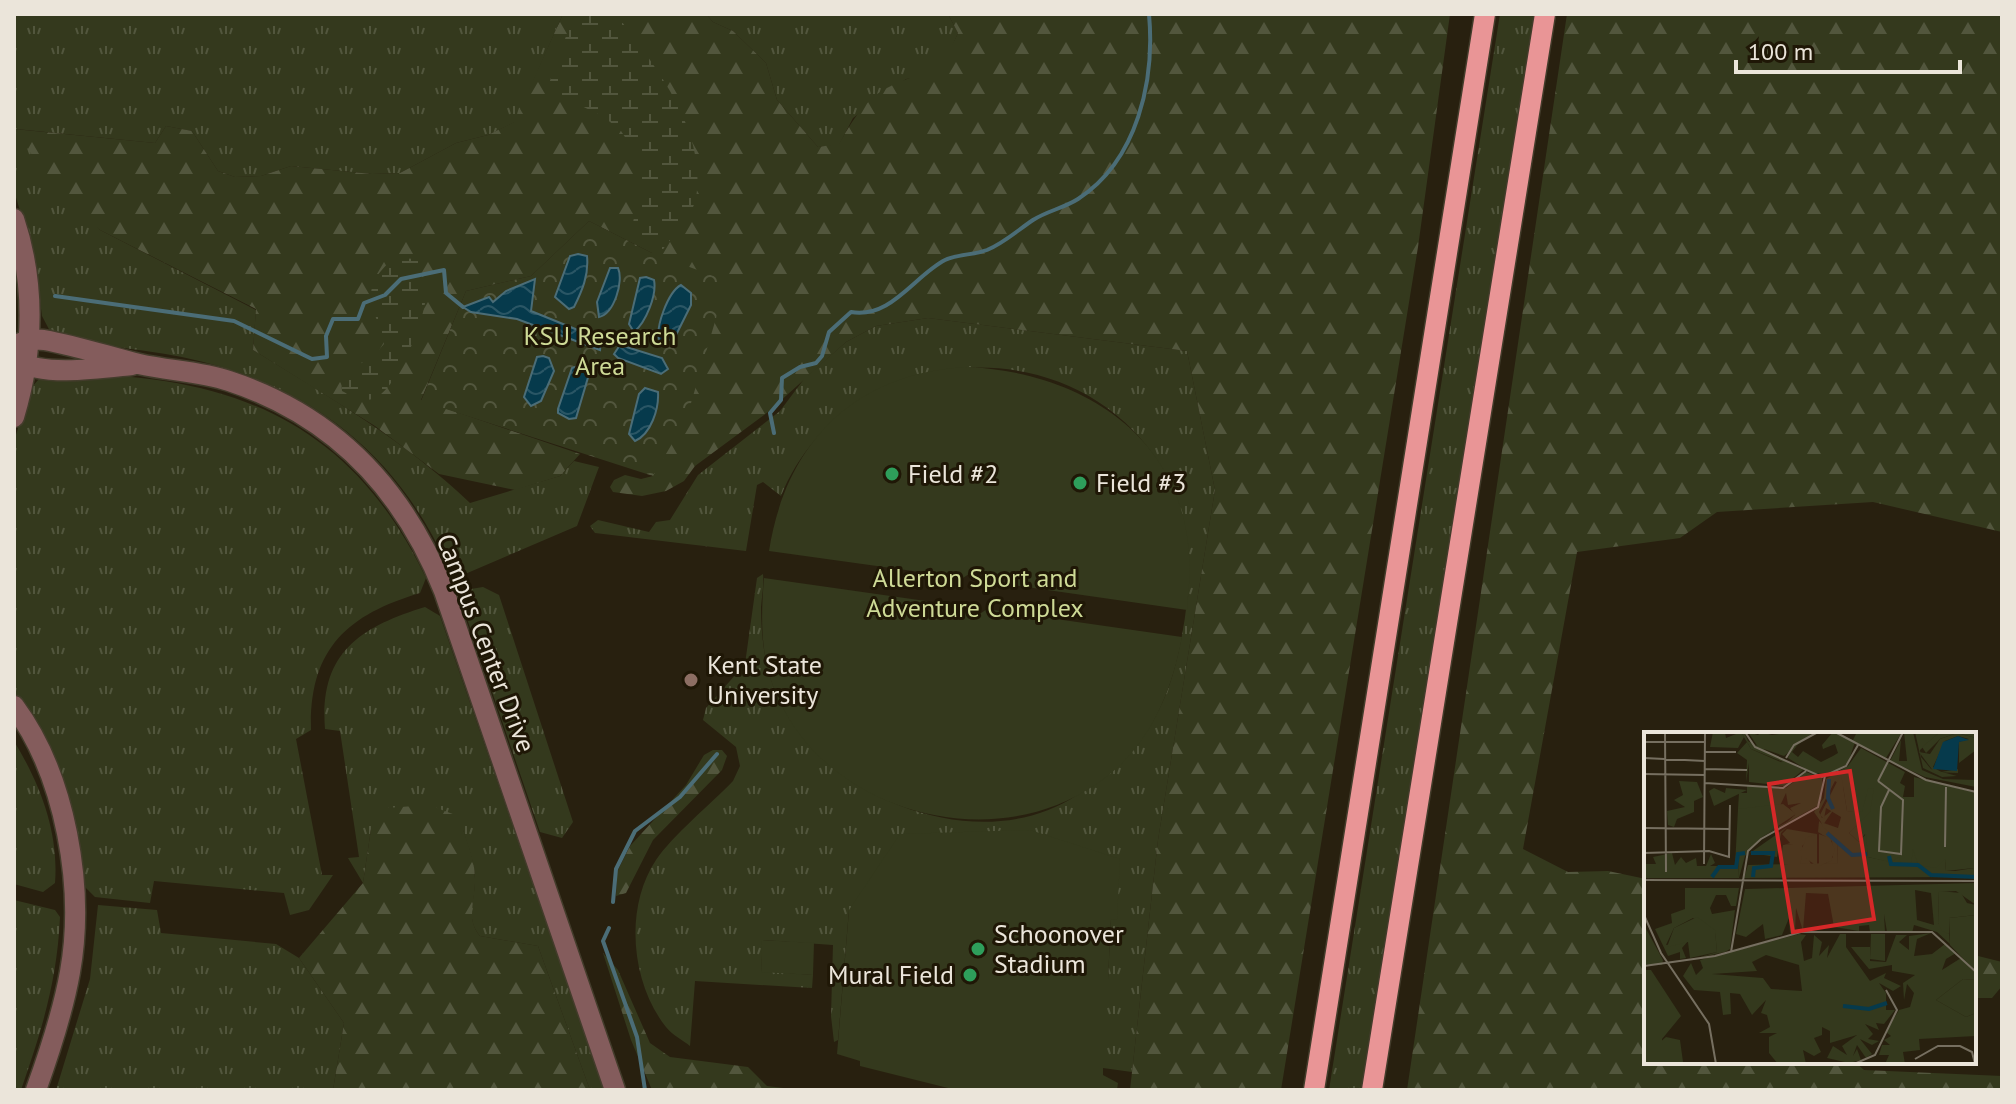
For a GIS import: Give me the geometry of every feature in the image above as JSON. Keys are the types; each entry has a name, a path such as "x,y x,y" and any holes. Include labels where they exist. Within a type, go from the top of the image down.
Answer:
{"main road":[{"path":"1314,1090 1485,14"},
{"path":"1372,1090 1545,14"}],"street":[{"path":"14,219 24,249 21,362 14,417"},
{"name":"Campus Center Drive","path":"22,342 59,342 140,364 228,381 282,404 325,430 374,471 400,504 429,553 444,591 615,1090"},
{"name":"Campus Center Drive","path":"21,362 87,369 140,364"},
{"path":"14,706 38,746 51,784 67,846 73,902 71,970 63,1007 36,1090"}],"green space":[{"path":"14,14 563,14 515,122 488,135 456,143 400,173 372,174 291,166 261,176 235,177 218,171 192,131 166,126 155,143 16,129 100,230 256,310 253,350 393,440 470,503 560,476 574,461 599,467 577,526 465,574 448,567 427,525 402,488 374,456 342,428 307,404 269,384 227,369 182,357 51,333 42,316 34,256 14,191"},
{"path":"563,14 706,14 713,22 733,31 766,63 777,100 818,147 839,144 857,115 875,96 926,72 942,60 958,33 948,14 1450,14 1418,247 1281,1090 1130,1090 1158,840 1215,490 1187,351 928,318 876,326 846,342 768,412 695,466 684,481 666,491 642,496 613,492 610,487 614,480 625,475 641,479 653,476 652,253 589,221 531,276 466,291 421,400 580,454 560,476 515,490 439,474 375,426 253,350 256,309 100,230 55,188 14,129 155,143 166,126 192,131 218,171 235,177 261,176 291,166 372,174 400,173 456,143 488,135 514,122"},
{"path":"574,14 616,14 661,77 686,123 694,147 696,198 687,218 662,251 631,233 644,166 621,131 604,117 547,89"},
{"path":"706,14 948,14 958,33 947,58 928,75 906,79 853,118 839,145 818,147 777,100 766,63 733,31 713,22"},
{"path":"1500,14 1535,14 1364,1090 1329,1090"},
{"path":"1567,14 2002,14 2002,532 1873,502 1717,512 1680,538 1577,552 1523,849 1568,872 1608,871 1644,879 1644,1064 1857,1064 1864,1070 2002,1076 2002,1090 1407,1090"},
{"name":"KSU Research Area","path":"589,221 652,253 727,281 686,420 653,476 421,401 466,291 531,276"},
{"path":"394,258 418,259 426,290 422,315 403,364 386,390 368,400 359,399 342,391 341,379 350,365 368,362 384,344 371,300 372,290 375,280"},
{"path":"928,318 1187,351 1215,490 1158,840 1132,1072 1103,1068 1103,978 1108,978 1111,919 1116,919 849,910 838,1040 834,1042 831,1016 833,945 763,940 761,971 813,975 812,988 695,981 690,1046 668,1030 654,1009 639,967 636,922 646,879 663,850 733,781 740,766 736,747 703,720 706,708 745,664 757,578 763,574 761,617 765,657 773,685 793,724 823,758 860,786 902,806 947,819 993,822 1037,814 1077,795 1119,763 1149,728 1160,708 1176,662 1188,593 1184,529 1172,488 1162,468 1124,421 1075,389 1021,371 964,368 907,379 856,404 813,443 781,496 763,482 757,485 746,551 595,533 590,526 598,520 649,532 656,522 670,520 698,475 780,411 804,379 846,342 876,326"},
{"path":"968,367 1048,381 1085,397 1118,418 1145,444 1167,475 1182,512 1190,562 1187,610 991,582 979,567 963,578 769,551 778,512 792,477 810,446 833,420 860,399 892,383 928,372"},
{"path":"52,374 171,382 224,395 274,414 318,441 359,477 395,522 426,578 420,593 371,612 352,625 325,657 317,678 311,730 296,739 322,875 333,875 309,910 290,915 284,893 154,881 150,903 95,897 85,887 80,853 14,696 14,441 31,388 39,379"},
{"path":"764,578 961,606 971,620 987,609 1182,637 1171,680 1154,720 1129,756 1113,771 1095,785 1052,807 1006,818 958,818 911,809 867,791 828,764 796,729 773,686 766,659 762,619"},
{"path":"483,587 499,595 573,822 562,838 540,832 462,604 471,589"},
{"path":"425,607 440,616 604,1090 590,1090 538,946 480,936 475,930 472,909 475,874 463,830 371,829 363,883 348,858 359,857 340,731 325,729 329,681 337,662 363,634"},
{"path":"14,741 32,774 51,827 55,883 43,892 14,884"},
{"path":"713,750 722,750 727,756 722,770 653,840 626,893 616,896 617,872 630,846 686,785 704,755"},
{"path":"429,805 458,816 475,871 472,916 480,936 538,946 590,1090 333,1090 344,1023 299,958 363,883 371,829 386,808"},
{"name":"Schoonover Stadium","path":"1030,830 1120,859 1117,919 1111,920 1108,979 1103,979 1103,1075 1118,1083 1117,1090 956,1090 860,1066 860,1061 837,1054 849,910 900,834"},
{"path":"14,900 55,910 60,917 56,963 47,1005 21,1090 14,1090"},
{"path":"98,905 157,910 161,933 276,944 299,958 344,1023 333,1090 56,1090 90,979"},
{"path":"762,940 814,943 813,975 761,972"},
{"path":"603,953 618,970 650,1043 670,1057 748,1067 767,1086 799,1090 652,1090 631,1040"},
{"path":"1976,956 2002,962 2002,986 1992,998 1976,998"}],"water":[{"path":"570,256 587,256 586,276 574,307 569,309 555,297"},
{"path":"610,268 618,268 619,288 609,310 599,317 597,302"},
{"path":"640,278 654,280 654,293 646,315 634,332 629,324"},
{"path":"535,279 531,311 601,340 600,350 517,319 471,312 463,307 489,297 493,302 506,291"},
{"path":"681,285 691,293 691,305 674,339 660,342 663,311 671,295"},
{"path":"620,345 662,358 668,369 661,374 618,358 614,354"},
{"path":"537,357 549,358 554,371 541,401 531,406 524,397"},
{"path":"572,368 586,368 589,374 576,418 569,419 558,413 558,409"},
{"path":"645,388 658,392 657,406 650,427 635,441 629,434 639,394"}],"waterway":[{"path":"774,433 770,413 781,400 782,378 800,367 816,363 822,356 829,332 851,312 865,312 890,303 945,260 993,247 1038,217 1078,199 1099,183 1115,163 1138,117 1149,65 1149,14"},
{"path":"55,296 234,321 312,359 327,357 326,336 333,319 358,319 364,303 385,295 401,279 444,270 446,293 463,307"},
{"path":"613,902 616,869 635,831 680,797 717,754"},
{"path":"609,928 603,941 637,1037 645,1090"}],"place":[{"name":"Field #2","path":"892,474"},
{"name":"Field #3","path":"1080,483"},
{"name":"Kent State University","path":"691,680"},
{"name":"Schoonover Stadium","path":"978,949"},
{"name":"Mural Field","path":"970,975"}],"park label":[{"name":"Allerton Sport and Adventure Complex","path":"975,593"}]}
